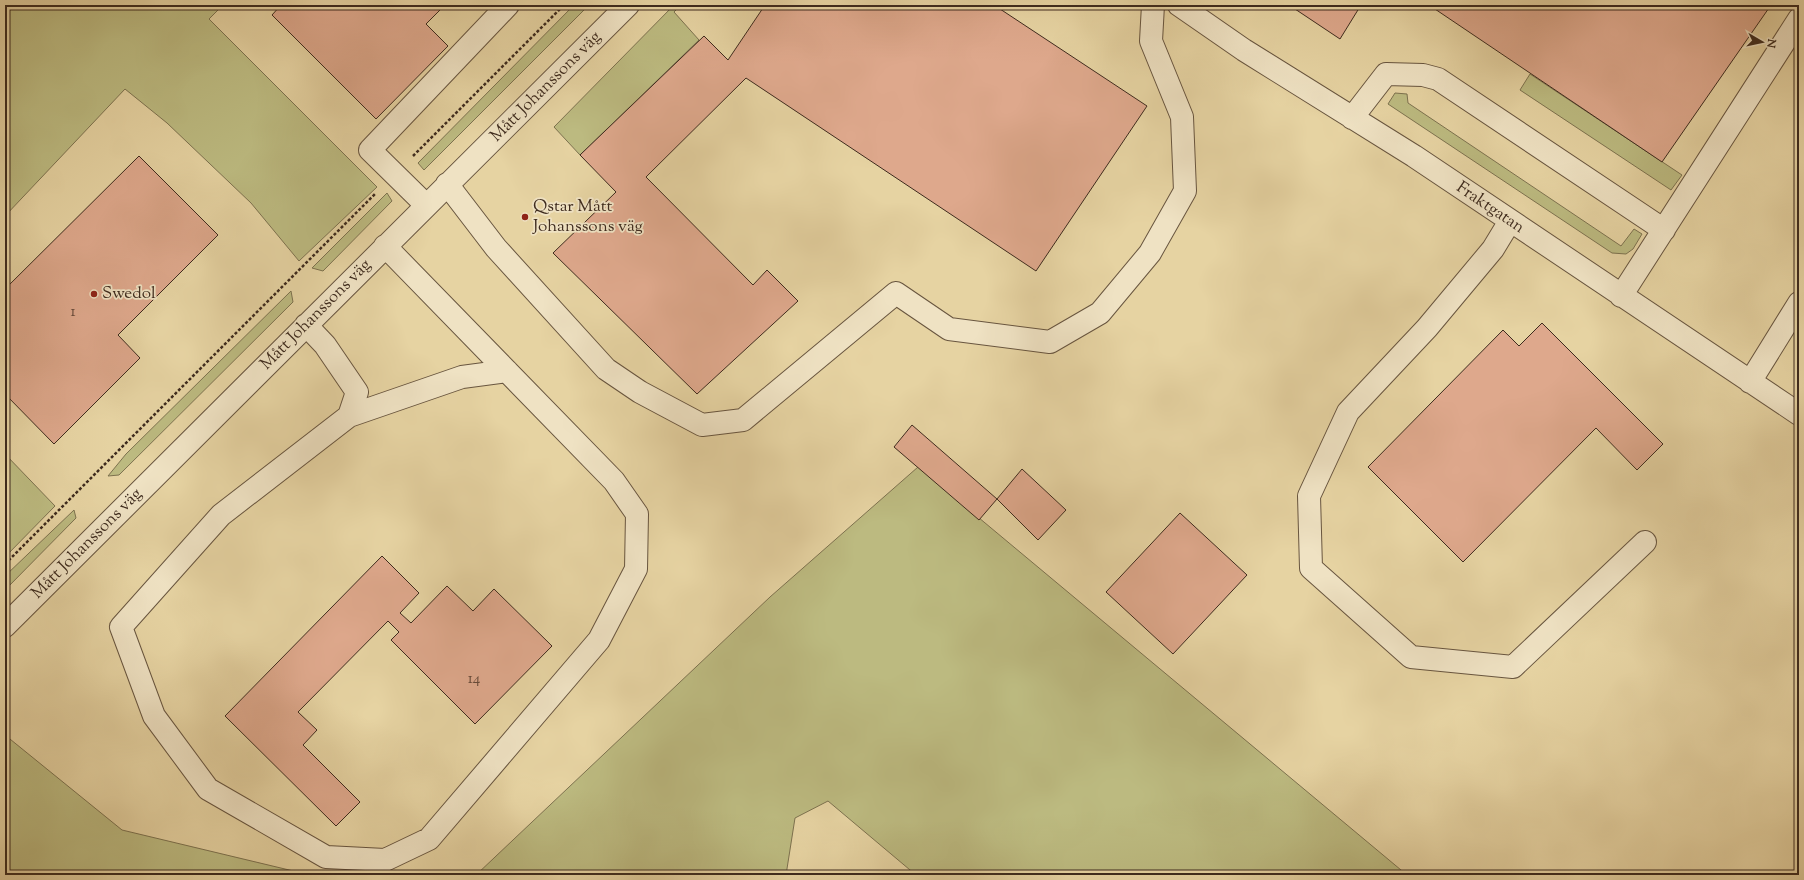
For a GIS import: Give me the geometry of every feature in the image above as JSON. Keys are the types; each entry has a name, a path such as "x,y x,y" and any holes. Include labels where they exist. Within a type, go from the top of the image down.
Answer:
{"street":[{"path":"426,205 370,150 508,5"},
{"name":"Mått Johanssons väg","path":"5,626 628,5"},
{"path":"447,184 496,248 606,369 640,392 702,425 742,420 896,292 949,329 1050,342 1100,313 1150,253 1186,191 1182,117 1151,41 1153,5"},
{"name":"Fraktgatan","path":"1179,5 1244,50 1414,156 1799,414"},
{"path":"1621,296 1799,19"},
{"path":"1352,118 1386,74 1424,75 1438,79 1664,230"},
{"path":"1510,221 1493,249 1432,322 1348,412 1309,496 1311,568 1411,657 1513,667 1645,542"},
{"path":"385,246 507,371 614,481 637,514 636,569 599,640 429,839 385,860 326,857 208,789 154,716 121,627 221,515 349,416 462,377 507,371"},
{"path":"1750,382 1799,303"},
{"path":"306,325 325,345 357,392 349,416"}],"path":[{"path":"5,564 564,5"}],"shaded area":[{"path":"13,5 223,5 209,19 377,187 299,261 251,203 167,123 125,89 5,216 5,19"},
{"path":"574,5 589,5 424,170 418,163"},
{"path":"674,5 681,5 674,12 699,40 580,155 554,127"},
{"path":"1530,74 1682,175 1671,190 1520,90"},
{"path":"1395,93 1407,94 1408,103 1621,246 1634,229 1642,234 1633,249 1626,254 1612,253 1388,104"},
{"path":"387,193 392,201 323,271 312,268"},
{"path":"291,291 293,302 119,475 108,476 126,454"},
{"path":"5,454 55,506 5,557"},
{"path":"918,467 1407,875 916,875 828,801 795,818 786,875 476,875 770,597"},
{"path":"74,510 76,518 5,590 5,576"},
{"path":"5,735 122,830 310,875 26,875 5,872"}],"building":[{"path":"281,5 445,5 426,24 448,46 376,119 272,15"},
{"path":"765,5 994,5 1147,106 1036,271 746,78 646,177 753,285 767,270 798,301 697,394 553,253 616,192 580,155 704,36 728,60"},
{"path":"1289,5 1361,5 1340,39"},
{"path":"1429,5 1771,5 1662,162"},
{"path":"139,156 218,235 118,335 140,358 54,444 5,394 5,289"},
{"path":"1542,323 1663,444 1637,470 1596,428 1463,562 1368,467 1503,330 1519,346"},
{"path":"912,425 997,499 979,520 894,447"},
{"path":"1022,469 1066,510 1038,540 997,499"},
{"path":"1180,513 1247,575 1173,654 1106,592"},
{"path":"382,556 419,593 400,613 411,623 447,586 473,611 494,589 552,646 475,724 391,640 399,632 388,621 298,712 317,730 303,745 360,802 336,826 225,716"}],"place":[{"name":"Qstar Mått Johanssons väg","path":"525,217"},
{"name":"Swedol","path":"94,294"}]}
